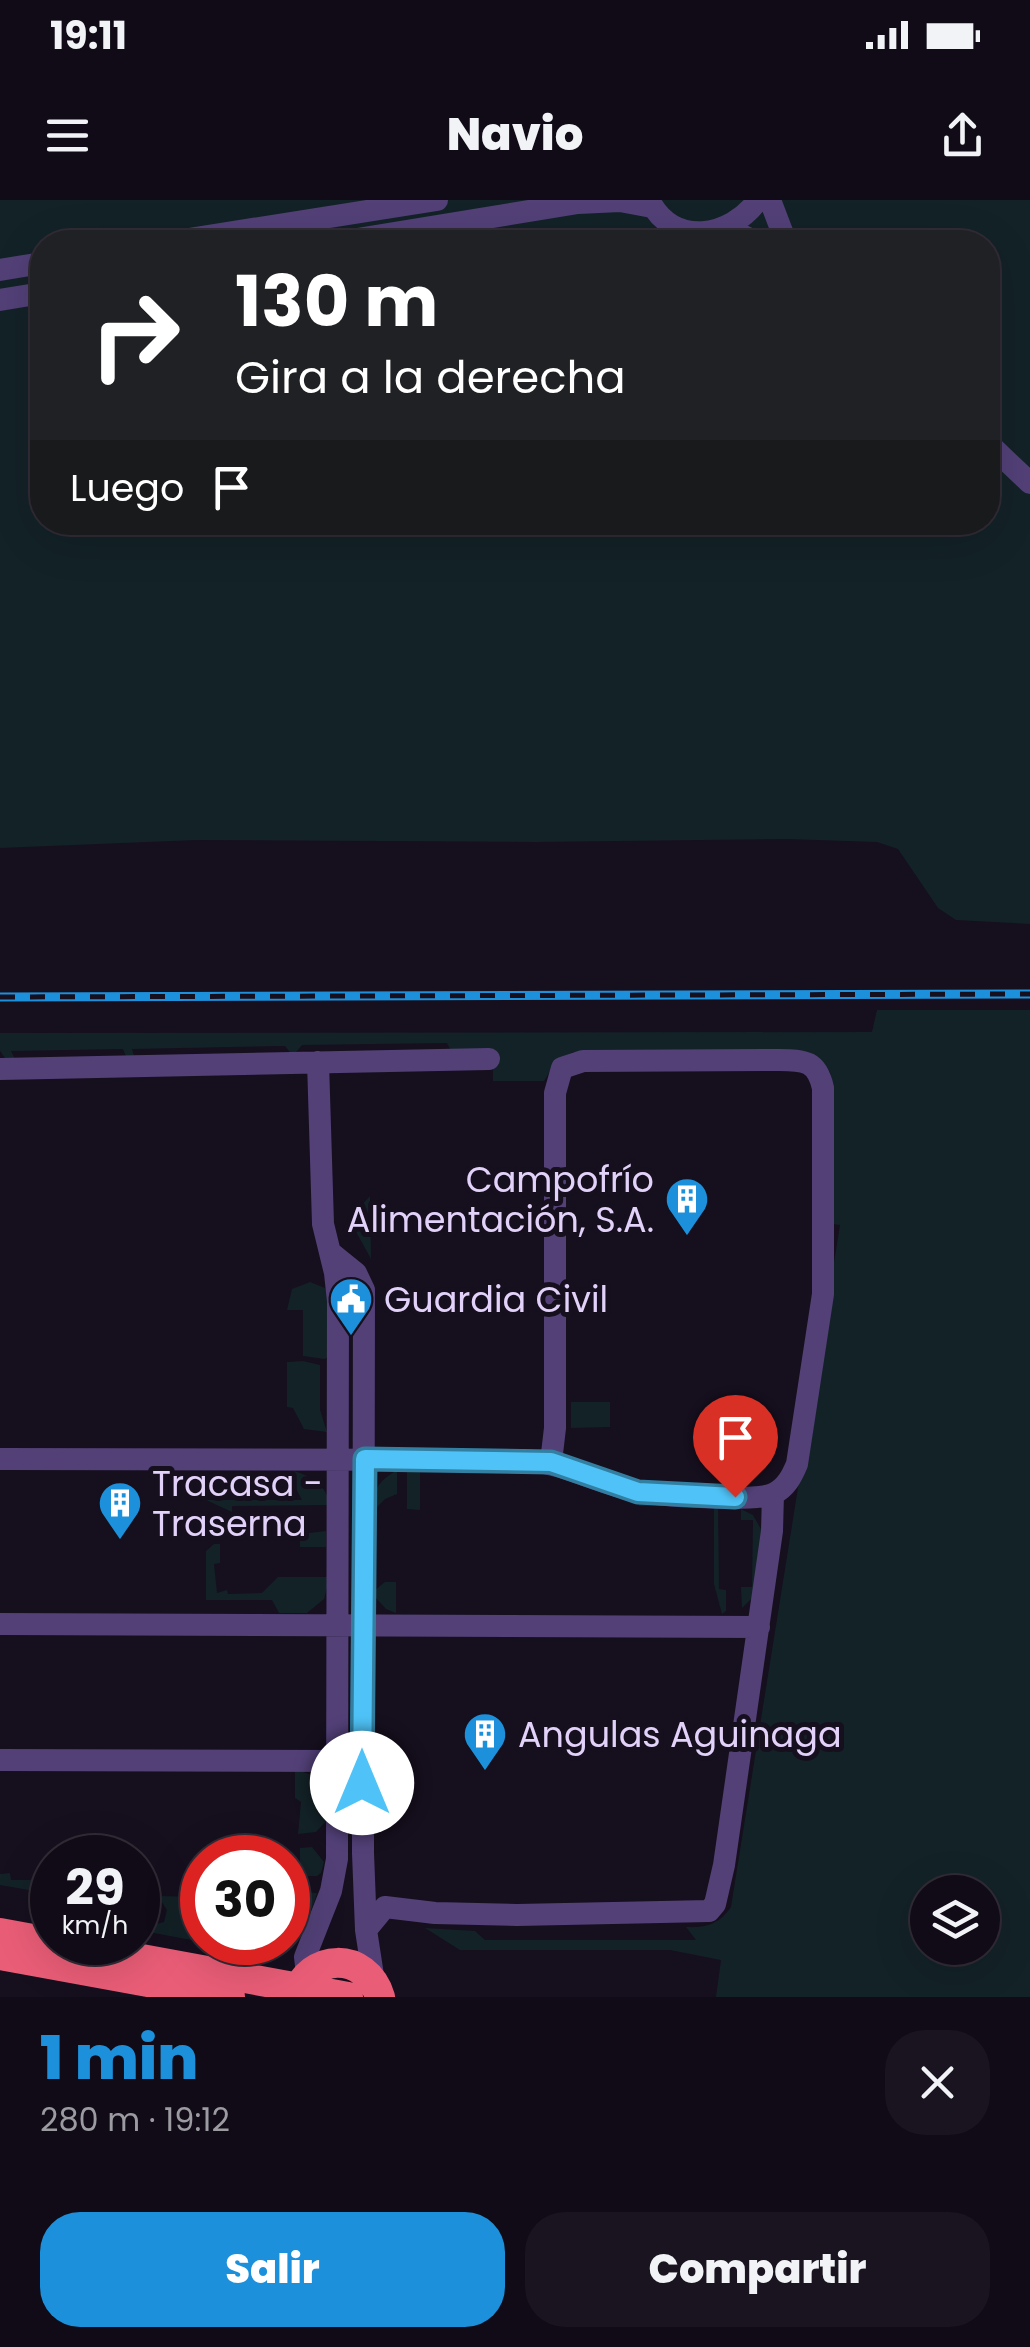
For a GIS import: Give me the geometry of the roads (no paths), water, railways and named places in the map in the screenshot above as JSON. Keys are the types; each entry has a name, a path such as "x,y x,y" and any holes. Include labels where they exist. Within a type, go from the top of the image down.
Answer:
{"highway":[{"path":"0,1933 300,1986 367,1992"},
{"path":"0,1955 230,1997"}],"street":[{"path":"246,230 437,200"},
{"path":"719,230 744,217 758,200"},
{"path":"770,200 781,230"},
{"path":"413,230 578,203 620,201 650,204 668,222 684,230"},
{"path":"727,228 731,230"},
{"path":"0,270 30,265"},
{"path":"0,300 30,295"},
{"path":"1000,454 1030,483"},
{"path":"0,1069 489,1060"},
{"path":"0,1459 551,1462 638,1492 735,1497 773,1494 784,1486 797,1464 822,1294 823,1088 815,1068 792,1060 584,1060 562,1068 555,1093 555,1428 551,1462"},
{"path":"300,1986 305,1957 331,1891 336,1858 338,1300 323,1224 318,1062"},
{"path":"330,1252 356,1273 364,1290 362,1698 367,1992"},
{"path":"366,1930 385,1906 436,1913 516,1915 710,1911 720,1890 775,1512 773,1494"},
{"path":"0,1624 759,1627"},
{"path":"0,1760 336,1760"}],"railway":[{"path":"0,997 1030,994"}],"place":[{"name":"Campofrío Alimentación, S.A.","path":"687,1237"},
{"name":"Guardia Civil","path":"351,1337"},
{"name":"Tracasa - Traserna","path":"120,1541"},
{"name":"Angulas Aguinaga","path":"485,1772"}]}
